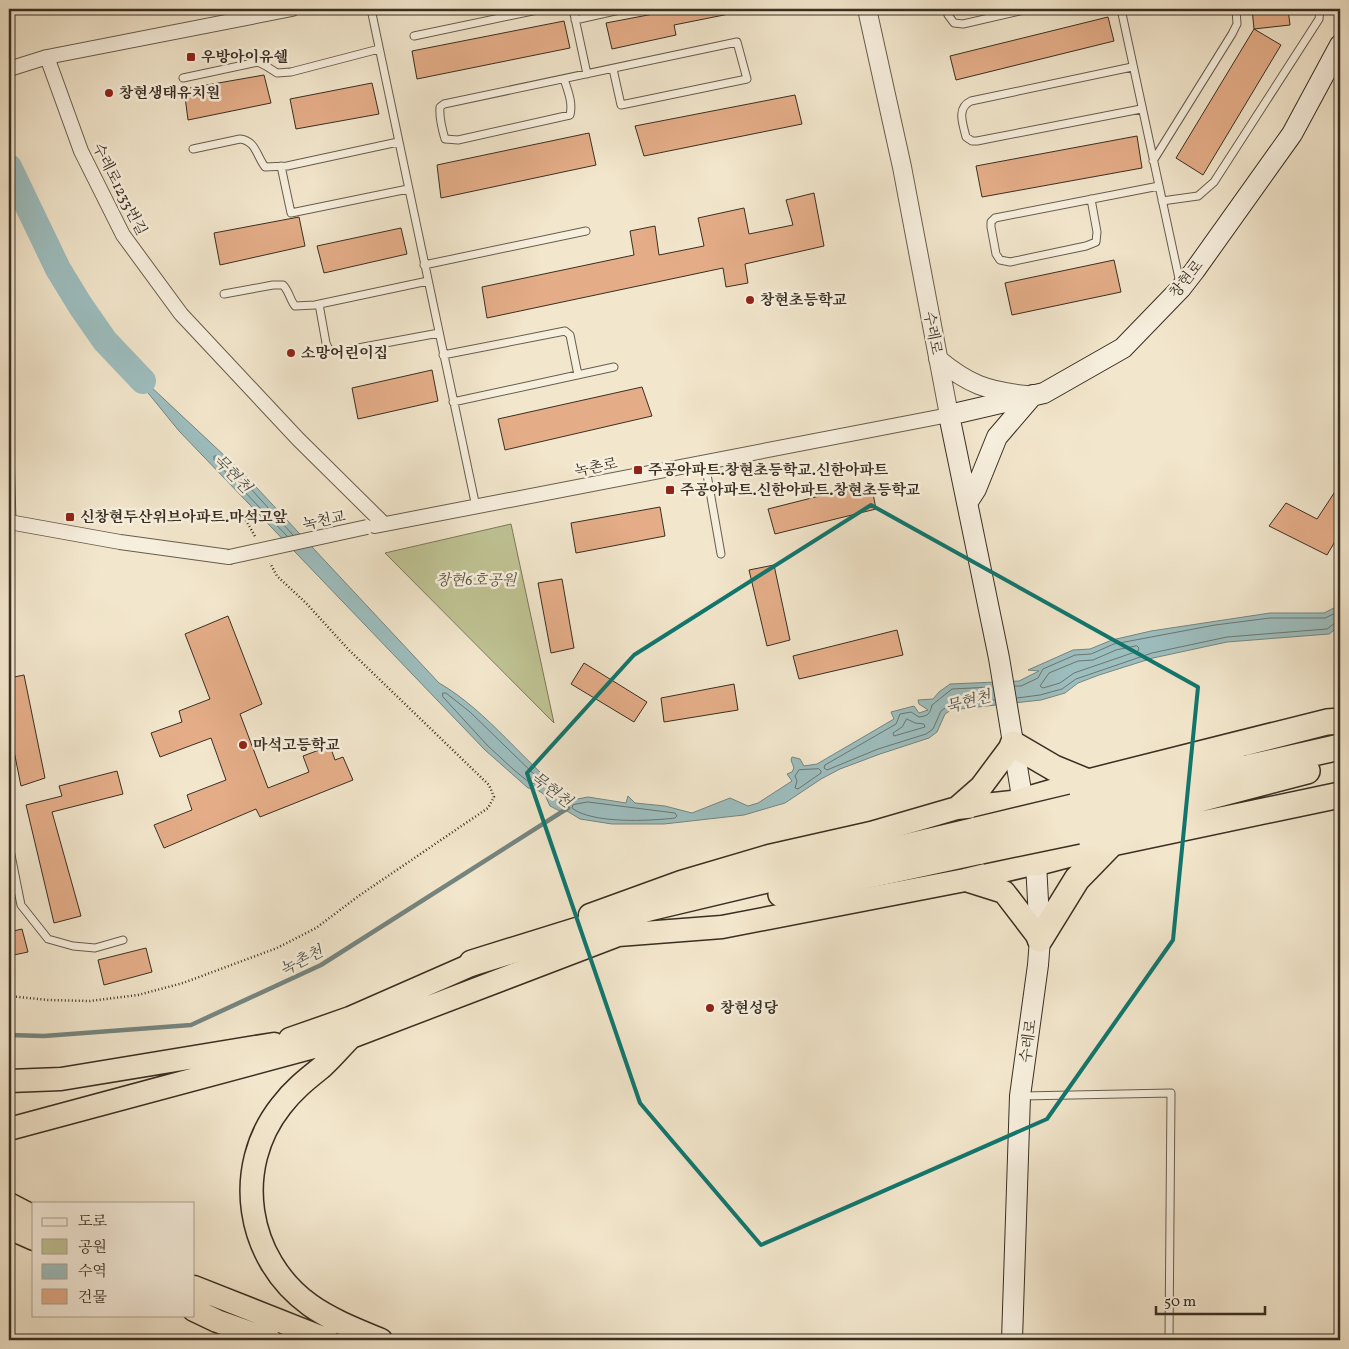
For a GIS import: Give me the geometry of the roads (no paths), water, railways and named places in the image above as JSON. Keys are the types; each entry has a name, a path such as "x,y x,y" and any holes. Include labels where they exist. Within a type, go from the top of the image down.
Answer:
{"highway":[{"path":"9,1115 275,1044 350,1018 472,963 602,910 681,882 769,856 871,833 958,808 1022,801 1088,782 1340,720"},
{"path":"958,808 981,787 1013,744 1054,768 1088,782"},
{"path":"9,1129 351,1037 618,935 706,910 979,841 1073,806 1340,746"},
{"path":"472,963 649,908 979,841 1077,831 1340,762"},
{"path":"618,935 722,927 965,880 1112,843 1340,795"},
{"path":"965,880 1004,892 1040,938 1077,879 1112,843"},
{"path":"351,1037 323,1066 299,1085 280,1106 267,1127 256,1151 252,1178 251,1206 259,1236 271,1264 290,1288 318,1310 381,1340"},
{"path":"9,1081 61,1079 275,1044"},
{"path":"9,1204 32,1216"},
{"path":"9,1228 32,1238"},
{"path":"195,1287 328,1340"},
{"path":"195,1310 217,1321 270,1340"}],"main road":[{"name":"창현로","path":"949,415 1044,393 1122,348 1181,288 1292,134 1340,45"},
{"path":"967,503 976,488 997,437 1034,395"},
{"name":"수레로","path":"949,415 999,658 1022,801 1036,863 1040,938 1020,1096 1012,1340"}],"street":[{"path":"9,69 47,57 292,9"},
{"name":"수레로","path":"868,9 902,167 949,415"},
{"name":"수레로1233번길","path":"47,57 81,151 123,235 181,314 298,439 384,524"},
{"path":"938,359 957,375 973,383 1005,392 1034,395"},
{"name":"녹촌로","path":"367,527 949,415"},
{"name":"녹천교","path":"10,522 120,542 229,557 367,527"}],"lane":[{"path":"371,9 476,507"},
{"path":"414,36 542,9"},
{"path":"573,9 587,74"},
{"path":"575,20 624,9"},
{"path":"946,9 954,23 964,24 1028,9"},
{"path":"1121,9 1181,288"},
{"path":"1153,161 1232,34 1237,24 1236,9"},
{"path":"1162,201 1198,196 1214,182 1319,19 1320,9"},
{"path":"564,79 570,102 570,116 458,140 445,139 440,111 440,107 444,104 737,42 747,79 621,105 613,69"},
{"path":"183,78 258,62 277,73 291,72 379,49"},
{"path":"1132,67 971,101 965,104 962,109 964,128 966,137 972,141 977,141 1141,109"},
{"path":"193,149 240,139 246,140 251,142 265,167 281,166 398,142"},
{"path":"281,166 291,213 408,189"},
{"path":"1091,199 1097,232 1096,242 1086,246 1010,262 1000,260 996,254 991,227 991,222 995,218 1091,199 1159,186"},
{"path":"424,265 586,231"},
{"path":"224,294 273,285 283,285 287,288 291,301 295,306 319,304 428,281"},
{"path":"319,304 328,350 342,351 439,333"},
{"path":"444,355 565,331 570,335 578,375"},
{"path":"454,402 614,367"},
{"path":"9,414 10,522"},
{"path":"705,463 720,554"},
{"path":"9,845 21,906 48,938 73,946 95,948 123,940"},
{"path":"1020,1096 1171,1093 1169,1340"}],"water":[{"path":"118,356 243,473 439,683 474,708 572,800 588,797 626,803 628,796 635,803 665,806 692,813 730,798 748,806 758,803 792,781 787,774 792,772 794,768 791,760 792,757 800,759 804,766 817,764 894,719 891,712 914,706 919,713 928,710 919,704 918,700 933,699 950,684 1019,681 1039,671 1028,670 1073,650 1090,649 1112,640 1151,631 1270,613 1324,613 1340,605 1340,628 1329,634 1227,642 1153,658 1099,675 1078,683 1065,693 1041,700 951,710 945,714 937,732 929,738 840,769 785,803 744,815 664,824 612,824 580,819 567,811 560,811 550,806 545,795 536,789 528,788 485,750 179,431"}],"waterway":[{"name":"묵현천","path":"9,167 58,269 80,305 105,341 143,381"},
{"name":"녹촌천","path":"9,1035 44,1036 191,1025 321,965 568,808"}],"place":[{"name":"우방아이유쉘","path":"191,57"},
{"name":"창현생태유치원","path":"109,93"},
{"name":"창현초등학교","path":"750,300"},
{"name":"소망어린이집","path":"291,353"},
{"name":"주공아파트.창현초등학교.신한아파트","path":"638,470"},
{"name":"주공아파트.신한아파트.창현초등학교","path":"670,490"},
{"name":"신창현두산위브아파트.마석고앞","path":"70,517"},
{"name":"마석고등학교","path":"243,745"},
{"name":"창현성당","path":"710,1008"}],"park label":[{"name":"창현6호공원","path":"476,580"}]}
